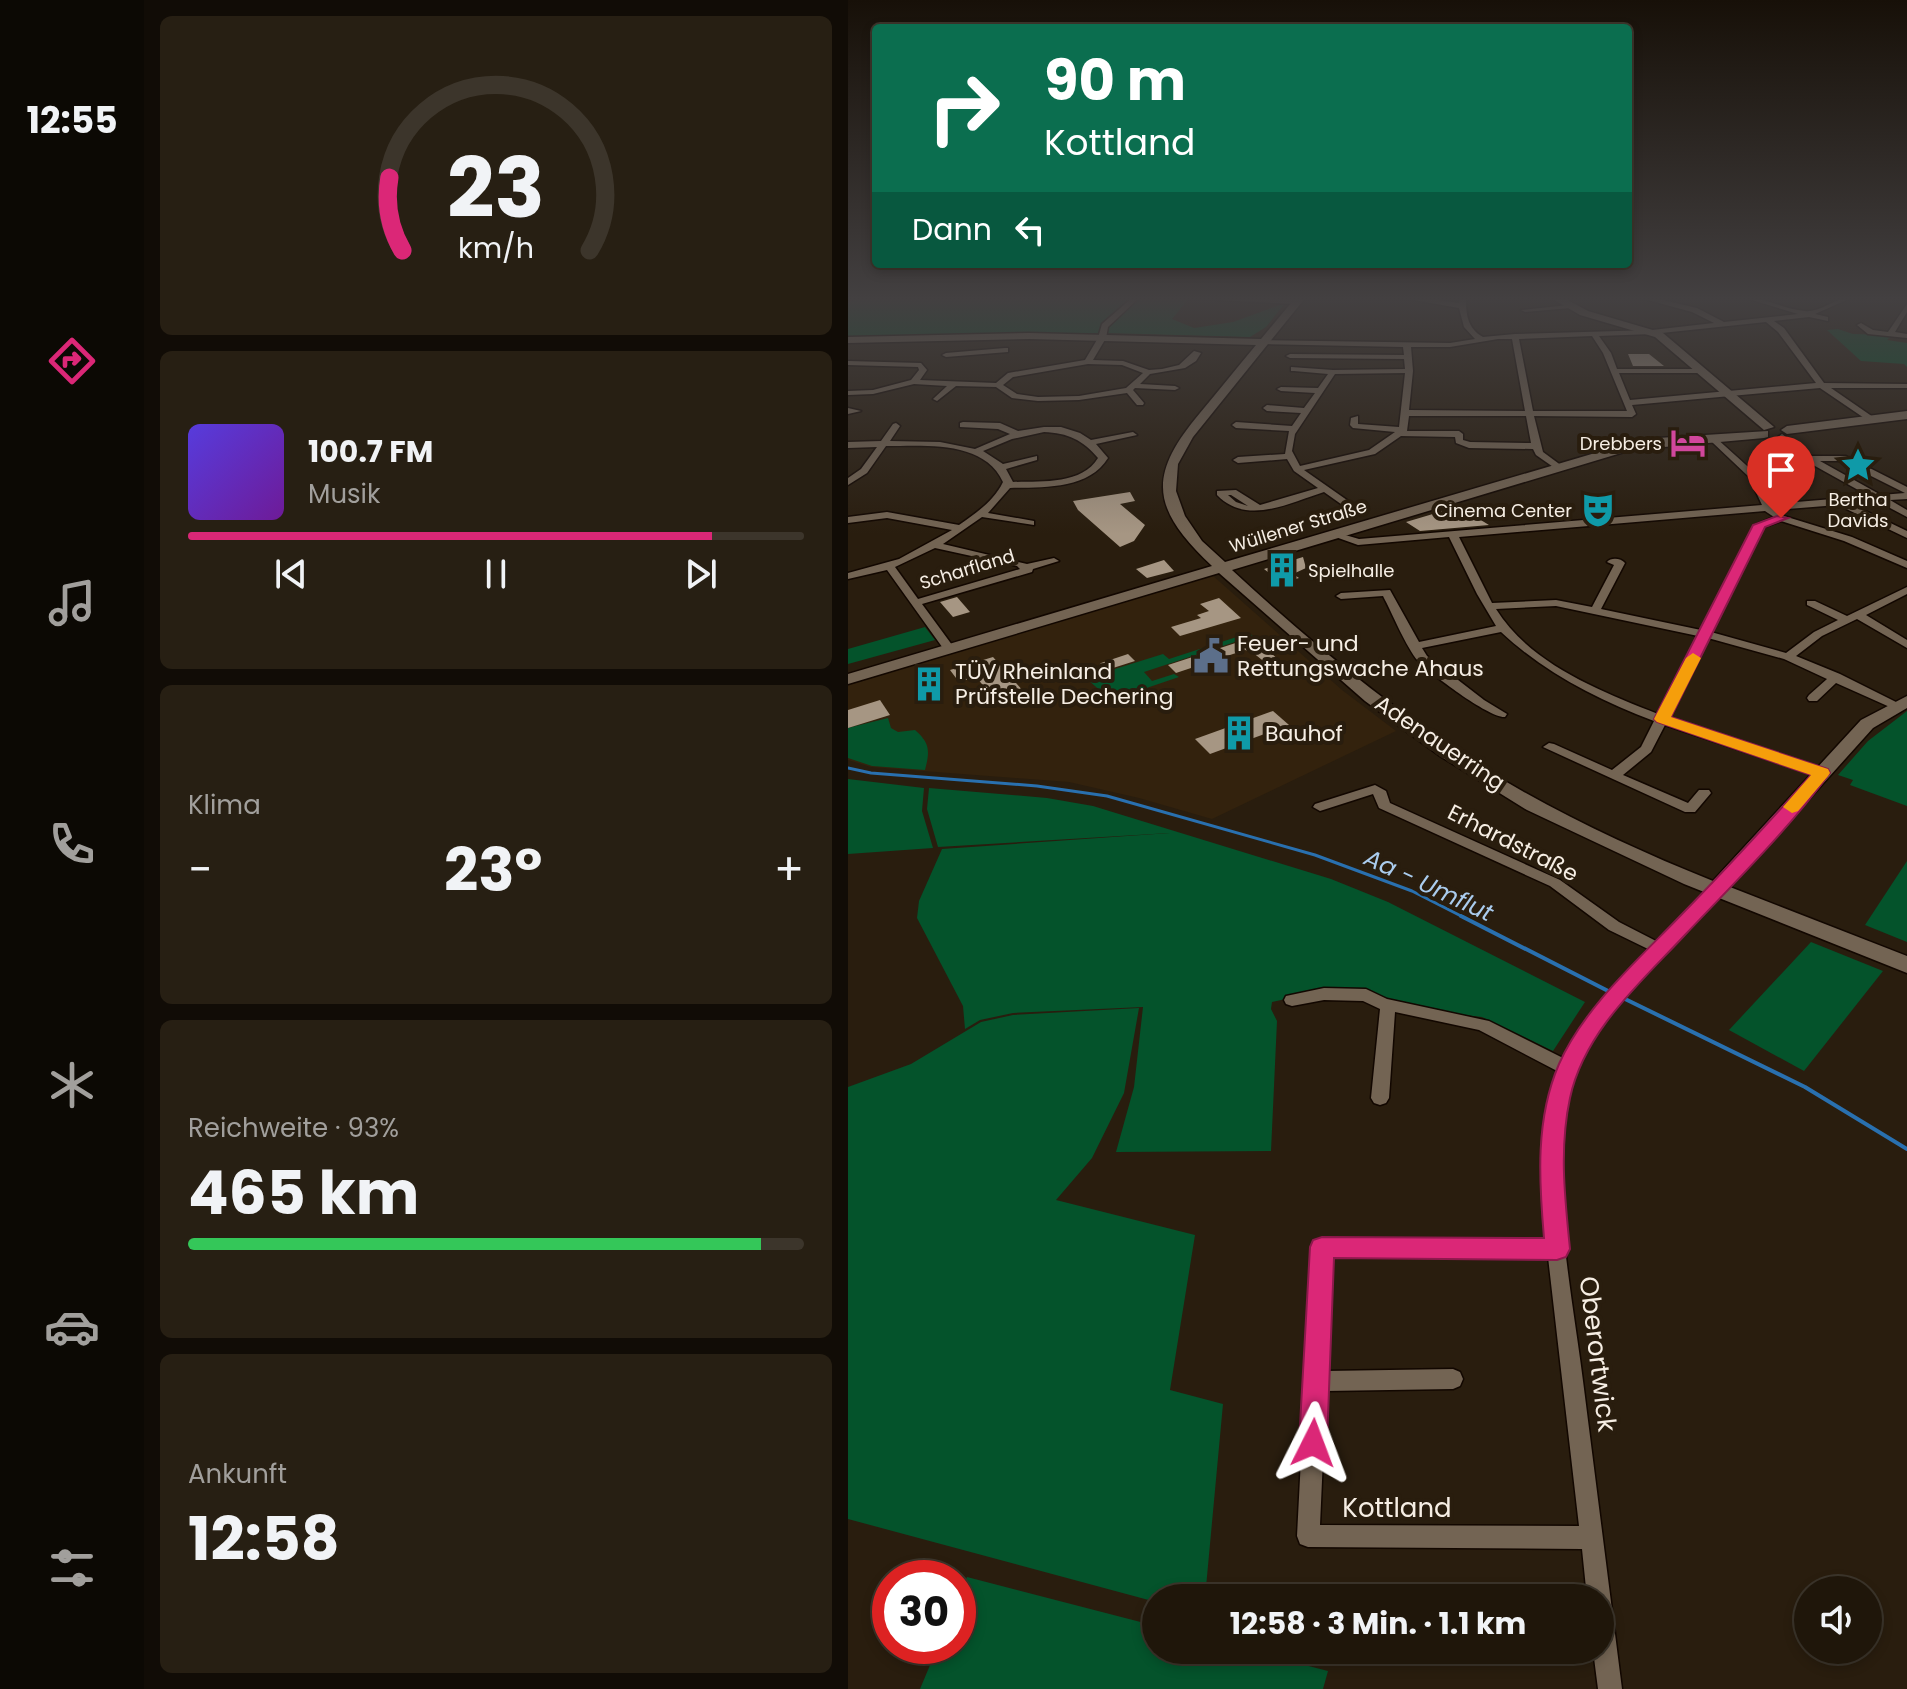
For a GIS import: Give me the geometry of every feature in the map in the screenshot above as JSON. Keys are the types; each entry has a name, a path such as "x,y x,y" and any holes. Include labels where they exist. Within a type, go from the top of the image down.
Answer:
{"main road":[{"name":"Adenauerring","path":"1236,376 1188,435 1168,473 1169,495 1181,524 1224,570 1374,699 1486,777 1585,830 1717,889 1907,965"},
{"path":"1706,376 1766,430 1785,434 1907,415"},
{"name":"Wüllener Straße","path":"848,679 1645,443 1715,440 1766,430"},
{"path":"1717,889 1867,724 1901,703"}],"street":[{"path":"917,382 920,376"},
{"path":"998,385 1010,376"},
{"path":"1133,388 1144,376"},
{"path":"1330,376 1294,429 1287,446 1297,469 1351,507"},
{"path":"1297,469 1372,452 1402,432 1409,376"},
{"path":"1523,376 1536,446 1539,453 1559,468"},
{"path":"1405,413 1626,415 1629,407 1616,376"},
{"path":"1815,376 1822,385 1870,419"},
{"path":"848,393 873,392 917,382 998,385 1008,394 1024,398 1090,396 1133,388 1175,388"},
{"path":"937,399 955,383"},
{"path":"1080,384 1090,396"},
{"path":"1629,407 1822,385 1907,386"},
{"path":"1133,388 1140,403"},
{"path":"1281,389 1320,391"},
{"path":"1267,408 1307,411"},
{"path":"1355,418 1356,426 1402,432 1459,434 1459,441 1469,445 1536,446"},
{"path":"963,425 1000,426 1015,433"},
{"path":"848,482 860,475 896,426"},
{"path":"1239,429 1294,429"},
{"path":"848,445 932,445 977,451 992,457 1002,467 1008,485 1061,481 1089,473 1101,464 1103,458 1089,443 1059,430 1015,433 977,451"},
{"path":"1785,434 1809,459 1907,514"},
{"path":"1089,443 1133,435"},
{"path":"1715,440 1753,476 1768,508 1781,518 1848,539 1907,565"},
{"path":"1809,459 1839,455 1907,494"},
{"path":"1238,460 1289,456"},
{"path":"1002,467 1034,458"},
{"name":"Scharfland","path":"848,576 889,566 933,545 1000,498 1008,485"},
{"path":"1258,508 1325,489"},
{"path":"1335,535 1358,542 1907,494"},
{"path":"1840,502 1907,535"},
{"name":"Scharfland","path":"980,514 1031,523"},
{"path":"848,520 887,515 958,528"},
{"path":"1613,776 1646,749 1760,525 1781,518"},
{"path":"1453,535 1503,628 1534,655 1585,687 1662,719 1822,773"},
{"name":"Scharfland","path":"933,545 1028,567 1054,561"},
{"path":"1595,611 1620,563 1612,562"},
{"name":"Scharfland","path":"889,566 949,649"},
{"name":"Scharfland","path":"915,603 1022,573 1028,567"},
{"path":"1788,657 1818,634 1907,590"},
{"path":"1341,596 1386,592 1422,658 1480,703 1501,714"},
{"path":"1490,606 1545,602 1706,633 1788,657 1901,703"},
{"path":"1811,603 1851,616 1907,645"},
{"path":"1415,646 1503,628"},
{"path":"1813,698 1836,677"},
{"path":"1549,747 1690,809 1704,793"},
{"name":"Erhardstraße","path":"1320,807 1375,789 1381,794 1384,805 1555,883 1614,926 1660,949"},
{"name":"Oberortwick","path":"1610,1689 1557,1249 1551,1180 1553,1141 1559,1097 1569,1069 1591,1028 1610,1001 1717,889"},
{"path":"1292,1000 1324,994 1366,995 1388,1005 1483,1025 1569,1069"},
{"path":"1380,1098 1388,1005"},
{"name":"Kottland","path":"1557,1249 1322,1247 1308,1536 1593,1538"},
{"path":"1316,1381 1453,1379"}],"shaded area":[{"path":"1212,575 1342,690 1396,731 1212,819 1069,782 871,767 848,760 848,685"}],"green space":[{"path":"925,627 935,640 848,664 848,649"},
{"path":"1249,633 1253,636 1144,672 1152,681 1174,674 1179,677 1120,697 1105,695 1086,678 1163,654 1169,659"},
{"path":"1907,711 1907,806 1850,785 1853,780 1838,775 1868,741"},
{"path":"888,718 891,728 898,732 915,730 924,739 928,752 925,770 872,766 848,758 848,728"},
{"path":"848,779 924,788 922,811 933,848 848,854"},
{"path":"929,788 1047,798 1093,806 1331,879 1388,902 1585,1002 1553,1051 1482,1017 1438,1012 1332,989 1272,1002 1271,1009 1277,1021 1271,1151 1116,1152 1134,1087 1143,1007 1013,1013 980,1020 965,1029 963,1006 917,918 919,901 942,849 1170,833 938,847 927,809"},
{"path":"1907,861 1907,942 1865,925"},
{"path":"1811,942 1883,971 1804,1071 1729,1030"},
{"path":"1139,1008 1124,1093 1092,1158 1056,1200 1195,1235 1170,1390 1223,1404 1206,1584 1142,1584 1142,1598 848,1519 848,1087 911,1064 981,1022 1013,1015"},
{"path":"976,1579 1142,1622 1142,1664 1301,1664 1328,1671 1323,1689 920,1689 930,1664 976,1664"}],"building":[{"path":"1130,492 1135,501 1120,504 1145,525 1134,541 1120,547 1078,510 1073,501"},
{"path":"1453,508 1461,513 1466,511 1489,525 1420,531 1406,522"},
{"name":"Spielhalle","path":"1303,557 1306,568 1293,574 1299,578 1282,583 1264,569"},
{"path":"1164,560 1174,571 1147,578 1136,569"},
{"path":"957,597 970,612 953,617 940,602"},
{"path":"1219,598 1241,618 1180,636 1171,627 1201,618 1197,615 1209,611 1200,604"},
{"name":"Feuer- und Rettungswache Ahaus","path":"1254,637 1286,667 1276,671 1245,650 1176,673 1168,665"},
{"path":"1128,654 1135,661 1091,675 1101,663"},
{"path":"993,657 1025,693 997,702 976,677 959,682 950,670"},
{"path":"880,700 890,715 848,728 848,710"},
{"name":"Bauhof","path":"1273,711 1289,725 1210,754 1195,739"}],"waterway":[{"name":"Aa - Umflut","path":"848,768 871,773 1037,786 1107,796 1315,855 1412,891 1465,918"},
{"name":"Aa - Umflut","path":"1461,916 1614,994"},
{"name":"Aa - Umflut","path":"1621,997 1805,1087 1907,1149"}],"slow traffic":[{"path":"1693,658 1662,719 1822,773 1792,807"}],"place":[{"name":"Drebbers","path":"1688,443"},
{"name":"Bertha Davids","path":"1858,465"},
{"name":"Cinema Center","path":"1598,510"},
{"name":"Spielhalle","path":"1282,570"},
{"name":"Feuer- und Rettungswache Ahaus","path":"1211,656"},
{"name":"TÜV Rheinland Prüfstelle Dechering","path":"929,684"},
{"name":"Bauhof","path":"1239,733"}],"route":[{"path":"1313,1443 1322,1247 1557,1249 1551,1180 1553,1141 1559,1097 1570,1064 1610,1001 1757,847 1822,773 1662,719 1760,525 1781,518"}]}
